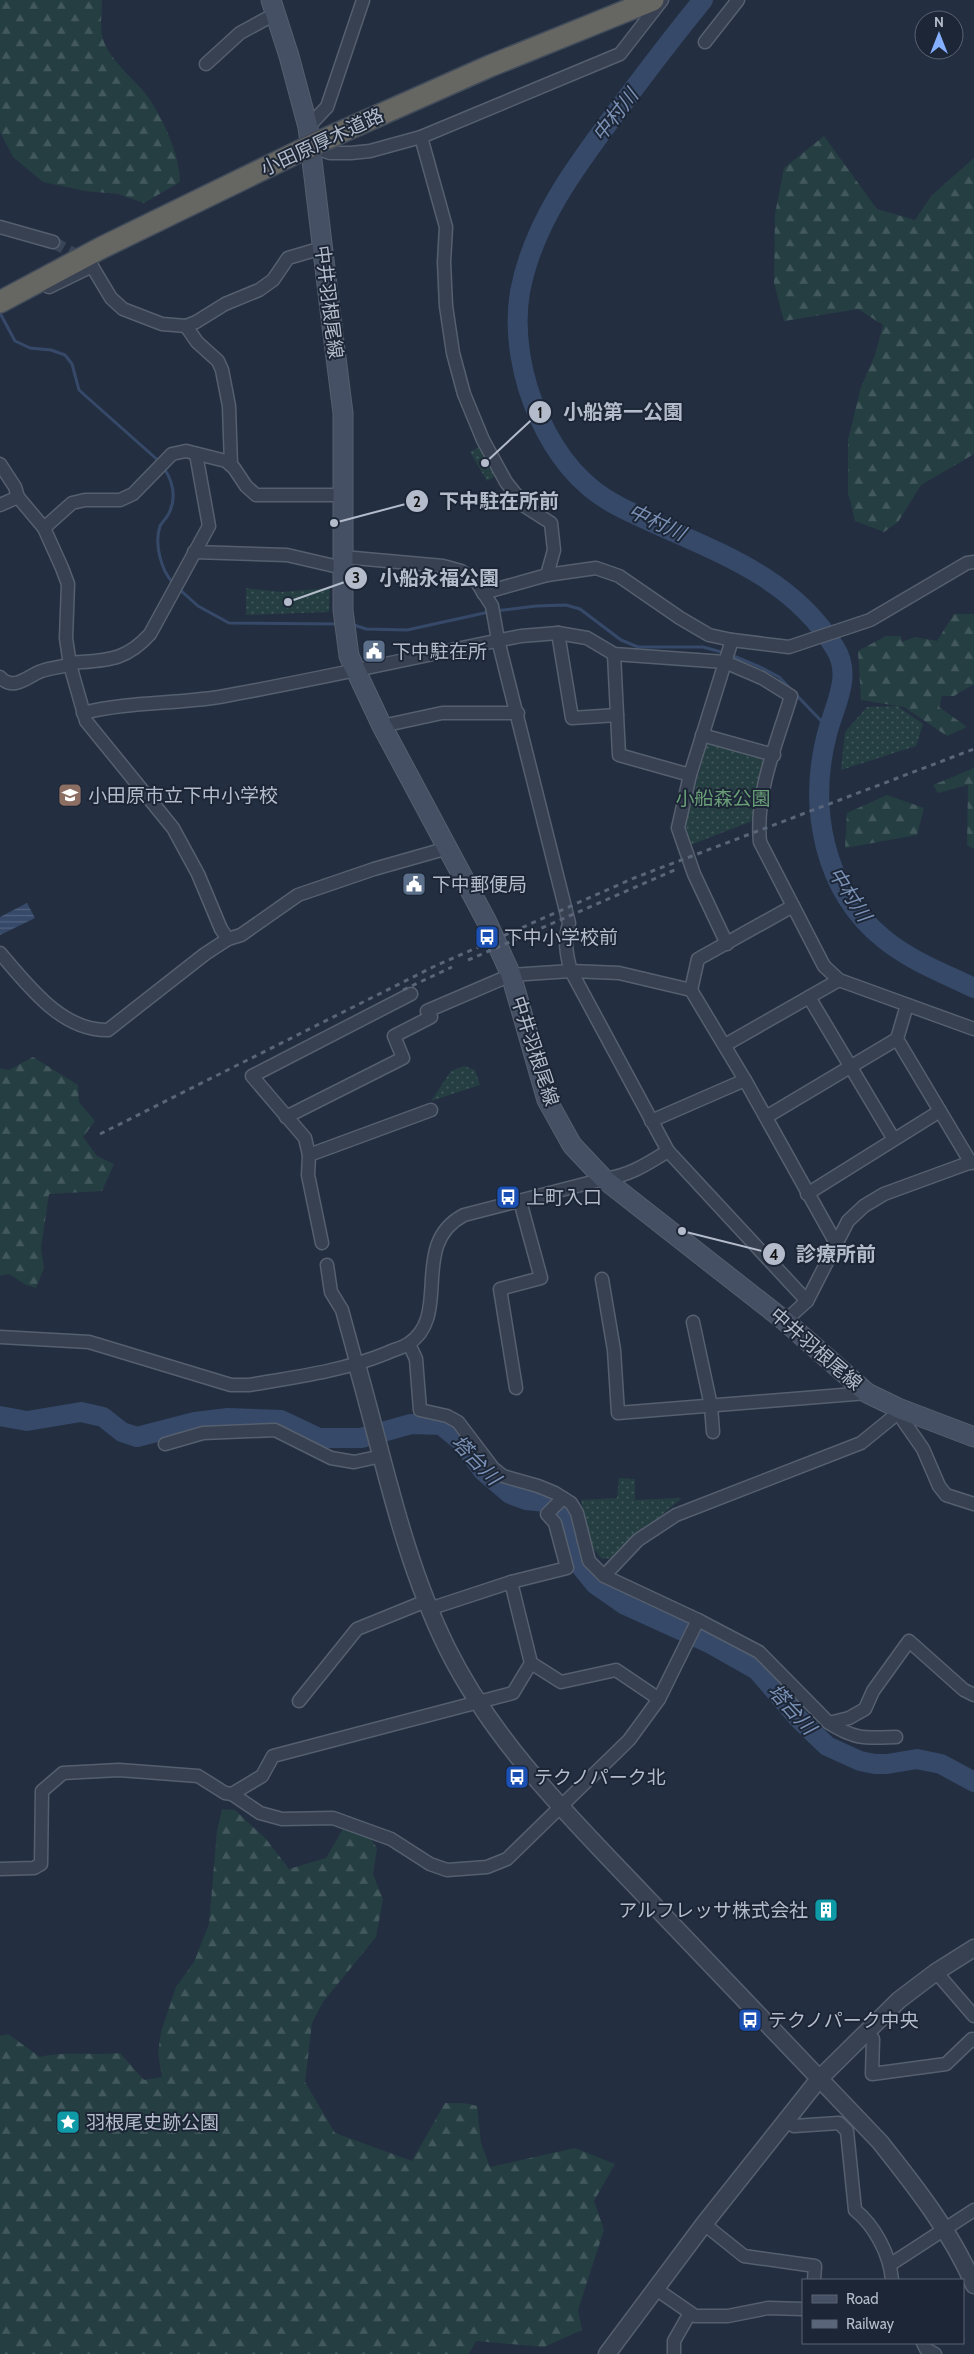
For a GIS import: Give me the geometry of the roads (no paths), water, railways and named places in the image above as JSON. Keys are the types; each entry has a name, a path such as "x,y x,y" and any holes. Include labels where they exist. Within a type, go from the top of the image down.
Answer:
{"highway":[{"name":"小田原厚木道路","path":"336,127 483,54 614,0"},
{"name":"小田原厚木道路","path":"0,287 94,237 303,141 647,2"},
{"name":"小田原厚木道路","path":"0,302 303,141"}],"main road":[{"name":"中井羽根尾線","path":"273,7 289,56 322,248 343,413 343,610 346,641 356,671 382,726 488,922 511,975 547,1100 572,1146 604,1179 785,1321 867,1393 898,1411 974,1437"}],"street":[{"path":"363,0 326,107 303,141 330,153 370,151 421,136 620,54 662,0"},
{"path":"705,42 738,0"},
{"path":"206,64 240,33 273,7"},
{"path":"421,136 446,227 444,262 446,306 454,353 464,394 483,440 506,482 526,507 551,522 554,550 547,575"},
{"path":"0,227 53,242"},
{"path":"0,312 91,264 111,298 123,309 162,324 186,326 225,304 259,290 273,280 288,258 322,248"},
{"path":"186,326 197,342 218,361 222,370 229,406 230,465"},
{"path":"44,528 72,503 85,500 120,500 132,494 172,454 186,451 226,461 246,486 256,495 344,495"},
{"path":"0,677 9,683 19,683 37,673 70,664 116,659 141,644 150,634 209,526 196,454"},
{"path":"0,464 15,486 18,497 44,528 68,584 66,638 70,664 86,721 173,828 198,874 221,929 228,939"},
{"path":"0,505 18,497"},
{"path":"194,552 287,555 343,562 444,566 461,570 476,582 492,606 498,640 518,713 569,923 565,935 566,954 571,971 668,1151 807,1301"},
{"path":"483,593 547,575 596,568 619,576 680,618 730,643 781,646 796,645 870,620 966,563 974,562"},
{"path":"83,714 111,707 185,702 356,671 498,640 558,633 587,638 614,654 725,662 762,678 791,696 760,800 758,824 760,842 824,966 839,980 974,1029"},
{"path":"558,633 572,718 617,715"},
{"path":"727,944 680,838 678,828 679,816 690,775 730,643"},
{"path":"614,654 619,755 690,775"},
{"path":"382,726 442,713 518,713"},
{"path":"702,735 774,755"},
{"path":"0,953 49,1006 80,1026 95,1030 108,1030 184,970 228,939 241,935 298,895 374,869 448,848"},
{"path":"793,906 698,959 691,990 725,1045 837,1245"},
{"path":"286,1118 403,1058 394,1036 429,1014 511,975 571,971 619,973 691,990"},
{"path":"725,1045 839,980"},
{"path":"322,1243 308,1175 309,1155 305,1138 252,1076 411,994"},
{"path":"809,997 893,1138"},
{"path":"766,1118 897,1039 907,1004"},
{"path":"785,1321 807,1301 848,1221 864,1206 884,1194 972,1162 897,1039"},
{"path":"651,1121 745,1080"},
{"path":"309,1155 431,1110"},
{"path":"807,1194 893,1138 940,1111"},
{"path":"0,1336 89,1342 231,1385 249,1385 357,1365 409,1344 419,1332 427,1318 431,1301 434,1252 438,1240 455,1220 464,1215 604,1179 619,1177 638,1170 668,1151"},
{"path":"516,1388 500,1289 541,1278 520,1201"},
{"path":"326,1265 331,1292 342,1310 402,1532 428,1605 448,1650 497,1732 560,1807 880,2142 914,2184 944,2231 974,2285"},
{"path":"602,1279 614,1350 618,1413 867,1393"},
{"path":"693,1322 711,1406 713,1432"},
{"path":"409,1344 416,1359 420,1410 447,1416 458,1422 493,1468 503,1476 538,1486 571,1503 577,1513 589,1560 604,1576 698,1620 759,1652 829,1723 849,1735 863,1738 896,1738"},
{"path":"604,1576 638,1540 676,1515 861,1443 898,1411 919,1441 939,1486 946,1495 973,1507"},
{"path":"165,1444 203,1433 275,1430 331,1458 354,1462 381,1452"},
{"path":"299,1701 357,1630 428,1605 567,1568 555,1522 547,1514 564,1498"},
{"path":"232,1794 262,1776 273,1756 513,1694 530,1664 511,1582"},
{"path":"0,1869 34,1868 42,1864 42,1791 63,1773 120,1770 198,1776 225,1793 232,1794 260,1813 282,1819 333,1818 391,1839 430,1864 448,1870 488,1867 507,1859 629,1740 659,1700 698,1620"},
{"path":"829,1723 849,1718 865,1709 873,1691 909,1641 964,1690 974,1695"},
{"path":"530,1664 560,1682 616,1670 659,1700"},
{"path":"608,2354 704,2224 819,2078 899,2000 936,1972 974,1948"},
{"path":"936,1972 974,2016"},
{"path":"866,2031 873,2039 872,2074 946,2064 972,2038 974,2041"},
{"path":"785,2120 794,2126 839,2123 847,2131 855,2210 867,2220 891,2264 892,2279"},
{"path":"891,2264 974,2210"},
{"path":"704,2224 744,2256 815,2266 814,2279"},
{"path":"656,2289 695,2316 728,2316 768,2308 802,2309"},
{"path":"674,2354 674,2341 690,2313"}],"water":[{"path":"27,903 35,918 0,935 0,917"}],"waterway":[{"name":"中村川","path":"703,0 592,145 561,191 536,240 526,265 518,308 518,340 528,388 539,417 553,444 571,469 592,489 618,506 708,547 766,578 792,598 815,621 835,648 842,669 840,691 821,762 819,790 826,846 834,872 847,897 863,919 884,939 916,960 974,988"},
{"path":"0,313 15,341 30,348 51,350 65,355 72,364 79,390 161,463"},
{"path":"164,468 172,484 173,501 167,517 160,526 158,549 165,571 173,583"},
{"path":"179,589 198,606 229,623 340,624"},
{"path":"495,611 536,606 566,605 580,609 621,640 638,647 703,647 725,653"},
{"path":"351,624 366,629 407,630 489,612"},
{"path":"731,655 779,677 829,729"},
{"name":"塔台川","path":"0,1416 27,1421 81,1412 103,1417 122,1432 137,1437 195,1422 228,1418 281,1420 319,1438 361,1438 411,1424 441,1425 462,1442 483,1471 510,1494 526,1500 546,1502 563,1514 577,1562 595,1584 625,1605 711,1644 757,1670 799,1719 827,1746 860,1761 875,1764 917,1759 941,1764 974,1782"}],"tunnel":[{"path":"53,242 85,260"}],"railway":[{"path":"100,1134 433,967 634,878 974,749"},
{"path":"468,960 677,869"},
{"path":"403,990 452,967"}],"place":[{"name":"小船第一公園","path":"485,463"},
{"name":"下中駐在所前","path":"334,523"},
{"name":"小船永福公園","path":"288,602"},
{"name":"下中駐在所","path":"374,651"},
{"name":"小田原市立下中小学校","path":"70,795"},
{"name":"下中郵便局","path":"414,884"},
{"name":"下中小学校前","path":"487,937"},
{"name":"上町入口","path":"508,1197"},
{"name":"診療所前","path":"682,1231"},
{"name":"テクノパーク北","path":"517,1777"},
{"name":"アルフレッサ株式会社","path":"826,1910"},
{"name":"テクノパーク中央","path":"750,2020"},
{"name":"羽根尾史跡公園","path":"68,2122"}],"park label":[{"name":"小船森公園","path":"723,798"}]}
